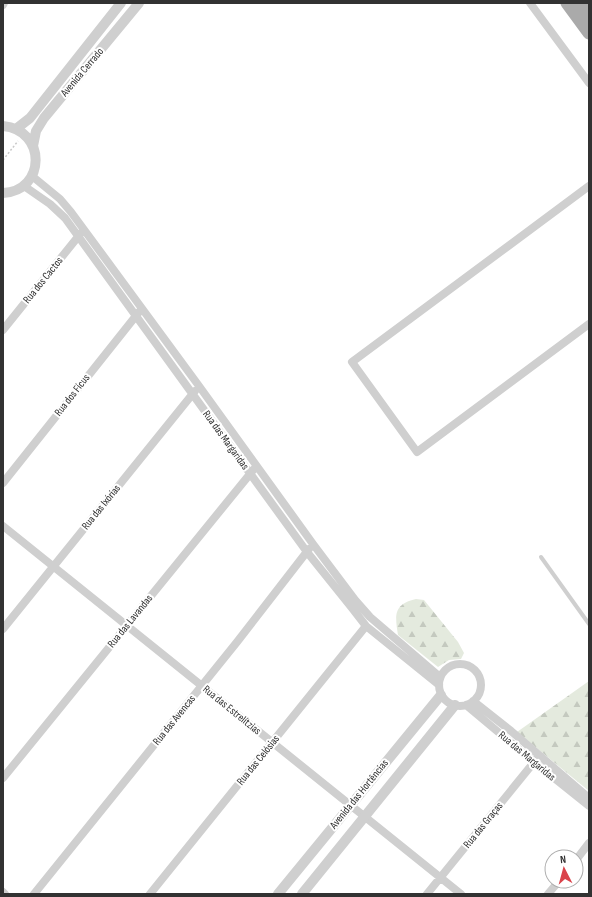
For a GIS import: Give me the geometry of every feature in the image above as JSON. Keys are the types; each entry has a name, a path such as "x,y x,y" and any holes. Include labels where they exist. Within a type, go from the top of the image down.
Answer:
{"main road":[{"path":"567,3 589,33"},
{"path":"579,3 589,16"}],"street":[{"name":"Avenida Cerrado","path":"16,129 30,118 121,3"},
{"name":"Avenida Cerrado","path":"33,146 36,131 44,118 139,3"},
{"path":"530,3 589,83"},
{"path":"3,126 16,129 26,136 33,146 36,158 32,176 24,186 13,192 3,193"},
{"name":"Rua das Margaridas","path":"32,176 60,199 84,229 355,600 440,686"},
{"name":"Rua das Margaridas","path":"24,186 50,204 65,218 307,552 366,626 440,686"},
{"path":"589,186 352,362 417,452 589,324"},
{"name":"Rua dos Cactos","path":"3,330 84,229"},
{"name":"Rua dos Fícus","path":"3,483 142,308"},
{"name":"Rua das Ixórias","path":"3,629 199,386"},
{"name":"Rua das Lavandas","path":"3,778 126,625 257,466"},
{"name":"Rua das Estrelítzias","path":"3,526 461,894"},
{"name":"Rua das Avencas","path":"34,894 202,686 313,544"},
{"name":"Rua das Celósias","path":"150,894 366,626"},
{"path":"460,664 472,668 476,672 479,678 480,690 477,696 470,703 460,706 445,700 440,686 443,672 448,668 460,664"},
{"name":"Avenida das Hortências","path":"278,894 350,805 440,686"},
{"name":"Rua das Margaridas","path":"470,703 589,806"},
{"name":"Avenida das Hortências","path":"302,894 455,705"},
{"name":"Rua das Margaridas","path":"536,759 589,798"},
{"name":"Rua das Graças","path":"427,894 536,759"}],"lane":[{"path":"541,557 589,624"}],"green space":[{"path":"416,599 424,600 458,642 464,653 461,659 449,660 438,667 398,635 396,617 399,608 408,601"},
{"path":"589,681 589,791 517,732"}]}
